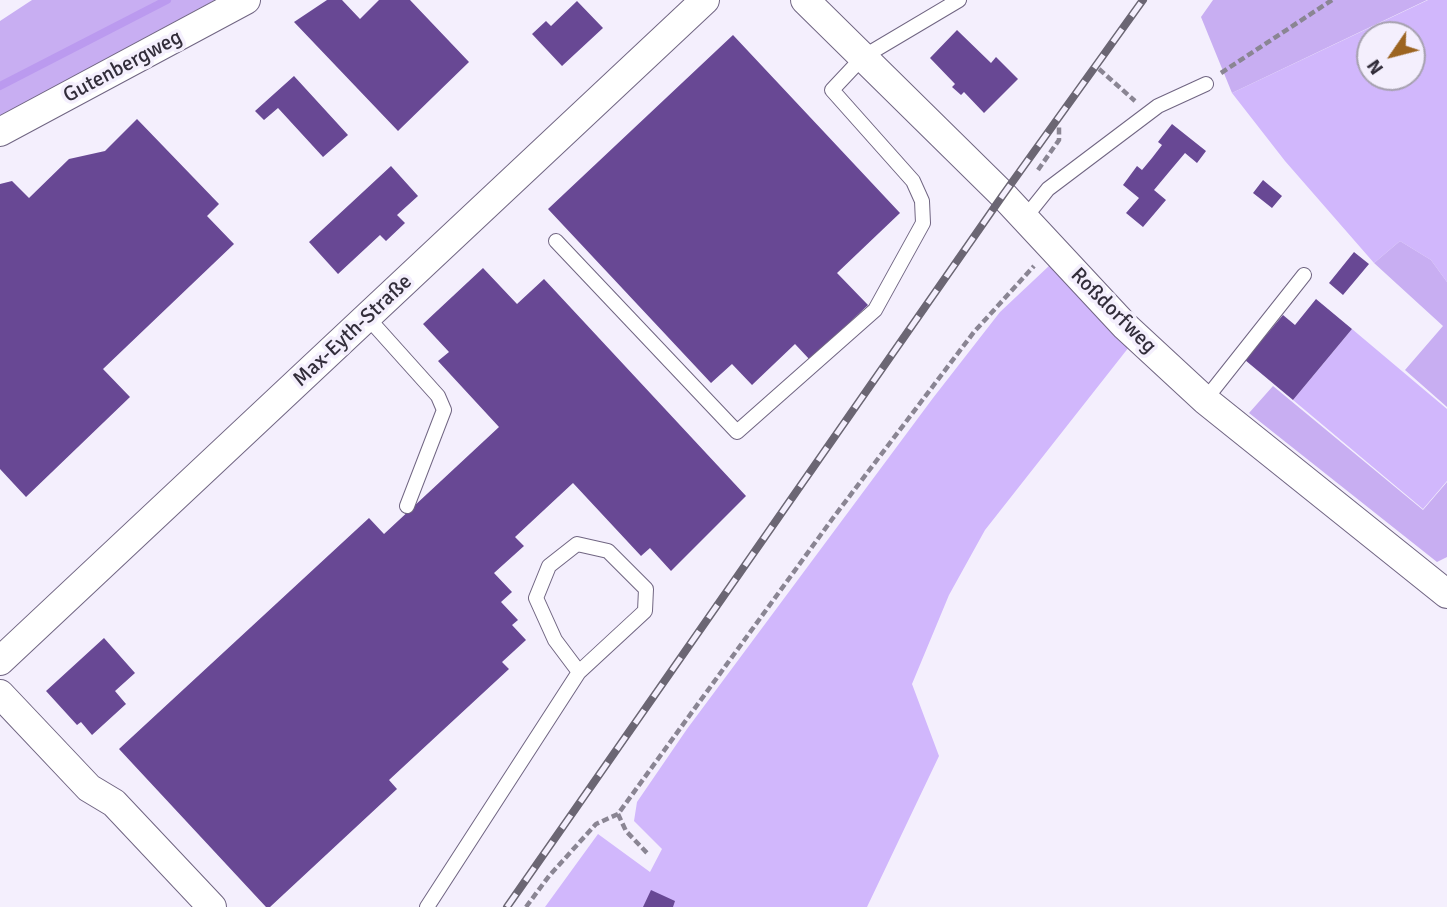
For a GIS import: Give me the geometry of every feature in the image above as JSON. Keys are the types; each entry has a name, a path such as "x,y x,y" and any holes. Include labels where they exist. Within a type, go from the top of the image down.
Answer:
{"street":[{"name":"Gutenbergweg","path":"0,132 246,0"},
{"name":"Max-Eyth-Straße","path":"0,661 705,0"},
{"name":"Roßdorfweg","path":"805,0 1024,219 1125,326 1205,400 1447,593"},
{"path":"0,694 89,788 114,803 212,907"}],"lane":[{"path":"556,241 737,432 875,310 923,223 922,201 913,181 832,90 863,57 959,0"},
{"path":"1024,219 1048,189 1158,106 1206,84"},
{"path":"1205,400 1304,275"},
{"path":"368,318 438,396 444,410 407,506"},
{"path":"427,907 579,672 645,611 646,589 608,551 577,544 549,566 536,598 555,640 579,672"}],"path":[{"path":"1206,84 1332,0"},
{"path":"1099,69 1122,88"},
{"path":"1048,189 1032,178 1059,140 1059,125"},
{"path":"526,907 549,876 596,824 618,814 834,518 974,332 1051,247"},
{"path":"618,814 626,831 647,853"}],"shaded area":[{"path":"32,0 215,0 0,116 0,21"},
{"path":"1213,0 1427,0 1383,21 1356,21 1356,34 1232,93 1201,17"},
{"path":"1428,0 1447,0 1447,282 1431,260 1400,241 1374,263 1285,161 1232,93 1356,34 1356,91 1426,91 1426,21 1384,21"},
{"path":"1400,241 1431,260 1447,282 1447,407 1405,370 1443,326 1374,263"},
{"path":"1050,265 1129,347 985,530 949,595 912,684 939,756 867,907 545,907 598,834 650,872 662,849 634,821 637,802 687,729 933,398 1000,312"},
{"path":"1352,329 1447,409 1447,481 1423,509 1293,400"},
{"path":"1273,386 1423,510 1447,482 1447,557 1437,562 1249,413"}],"building":[{"path":"327,0 342,0 360,19 379,0 410,0 469,62 398,131 294,22"},
{"path":"577,1 603,28 562,66 532,34 546,21 551,26"},
{"path":"957,30 991,63 996,57 1018,79 984,113 964,92 961,95 952,87 955,84 930,58"},
{"path":"733,35 900,213 837,273 868,305 810,360 795,344 752,385 732,364 711,383 548,209"},
{"path":"294,76 348,135 323,157 278,108 264,120 255,111"},
{"path":"137,119 219,204 207,216 234,244 103,369 130,397 26,497 0,469 0,184 12,181 29,198 69,159 105,151"},
{"path":"1172,124 1206,151 1197,163 1185,153 1154,190 1166,200 1143,227 1126,213 1139,198 1123,185 1137,166 1142,170 1152,158 1162,145 1158,142"},
{"path":"391,166 418,196 397,215 405,223 386,241 380,235 338,274 309,242"},
{"path":"1263,180 1282,196 1272,208 1253,193"},
{"path":"1354,252 1369,264 1343,295 1329,283"},
{"path":"483,268 517,304 544,279 746,496 671,571 650,548 641,556 573,483 515,537 524,546 494,573 512,592 501,602 518,620 512,625 526,640 502,662 509,669 389,780 397,789 270,907 266,907 119,749 369,518 384,534 499,427 438,361 449,352 423,324"},
{"path":"1316,299 1352,329 1293,400 1245,360 1283,315 1295,325"},
{"path":"104,638 135,673 115,691 126,704 92,735 81,722 77,725 46,691"},
{"path":"651,890 675,901 673,907 643,907"}],"waterway":[{"path":"0,86 167,0"}],"railway":[{"path":"507,907 1003,195 1143,0"}]}
